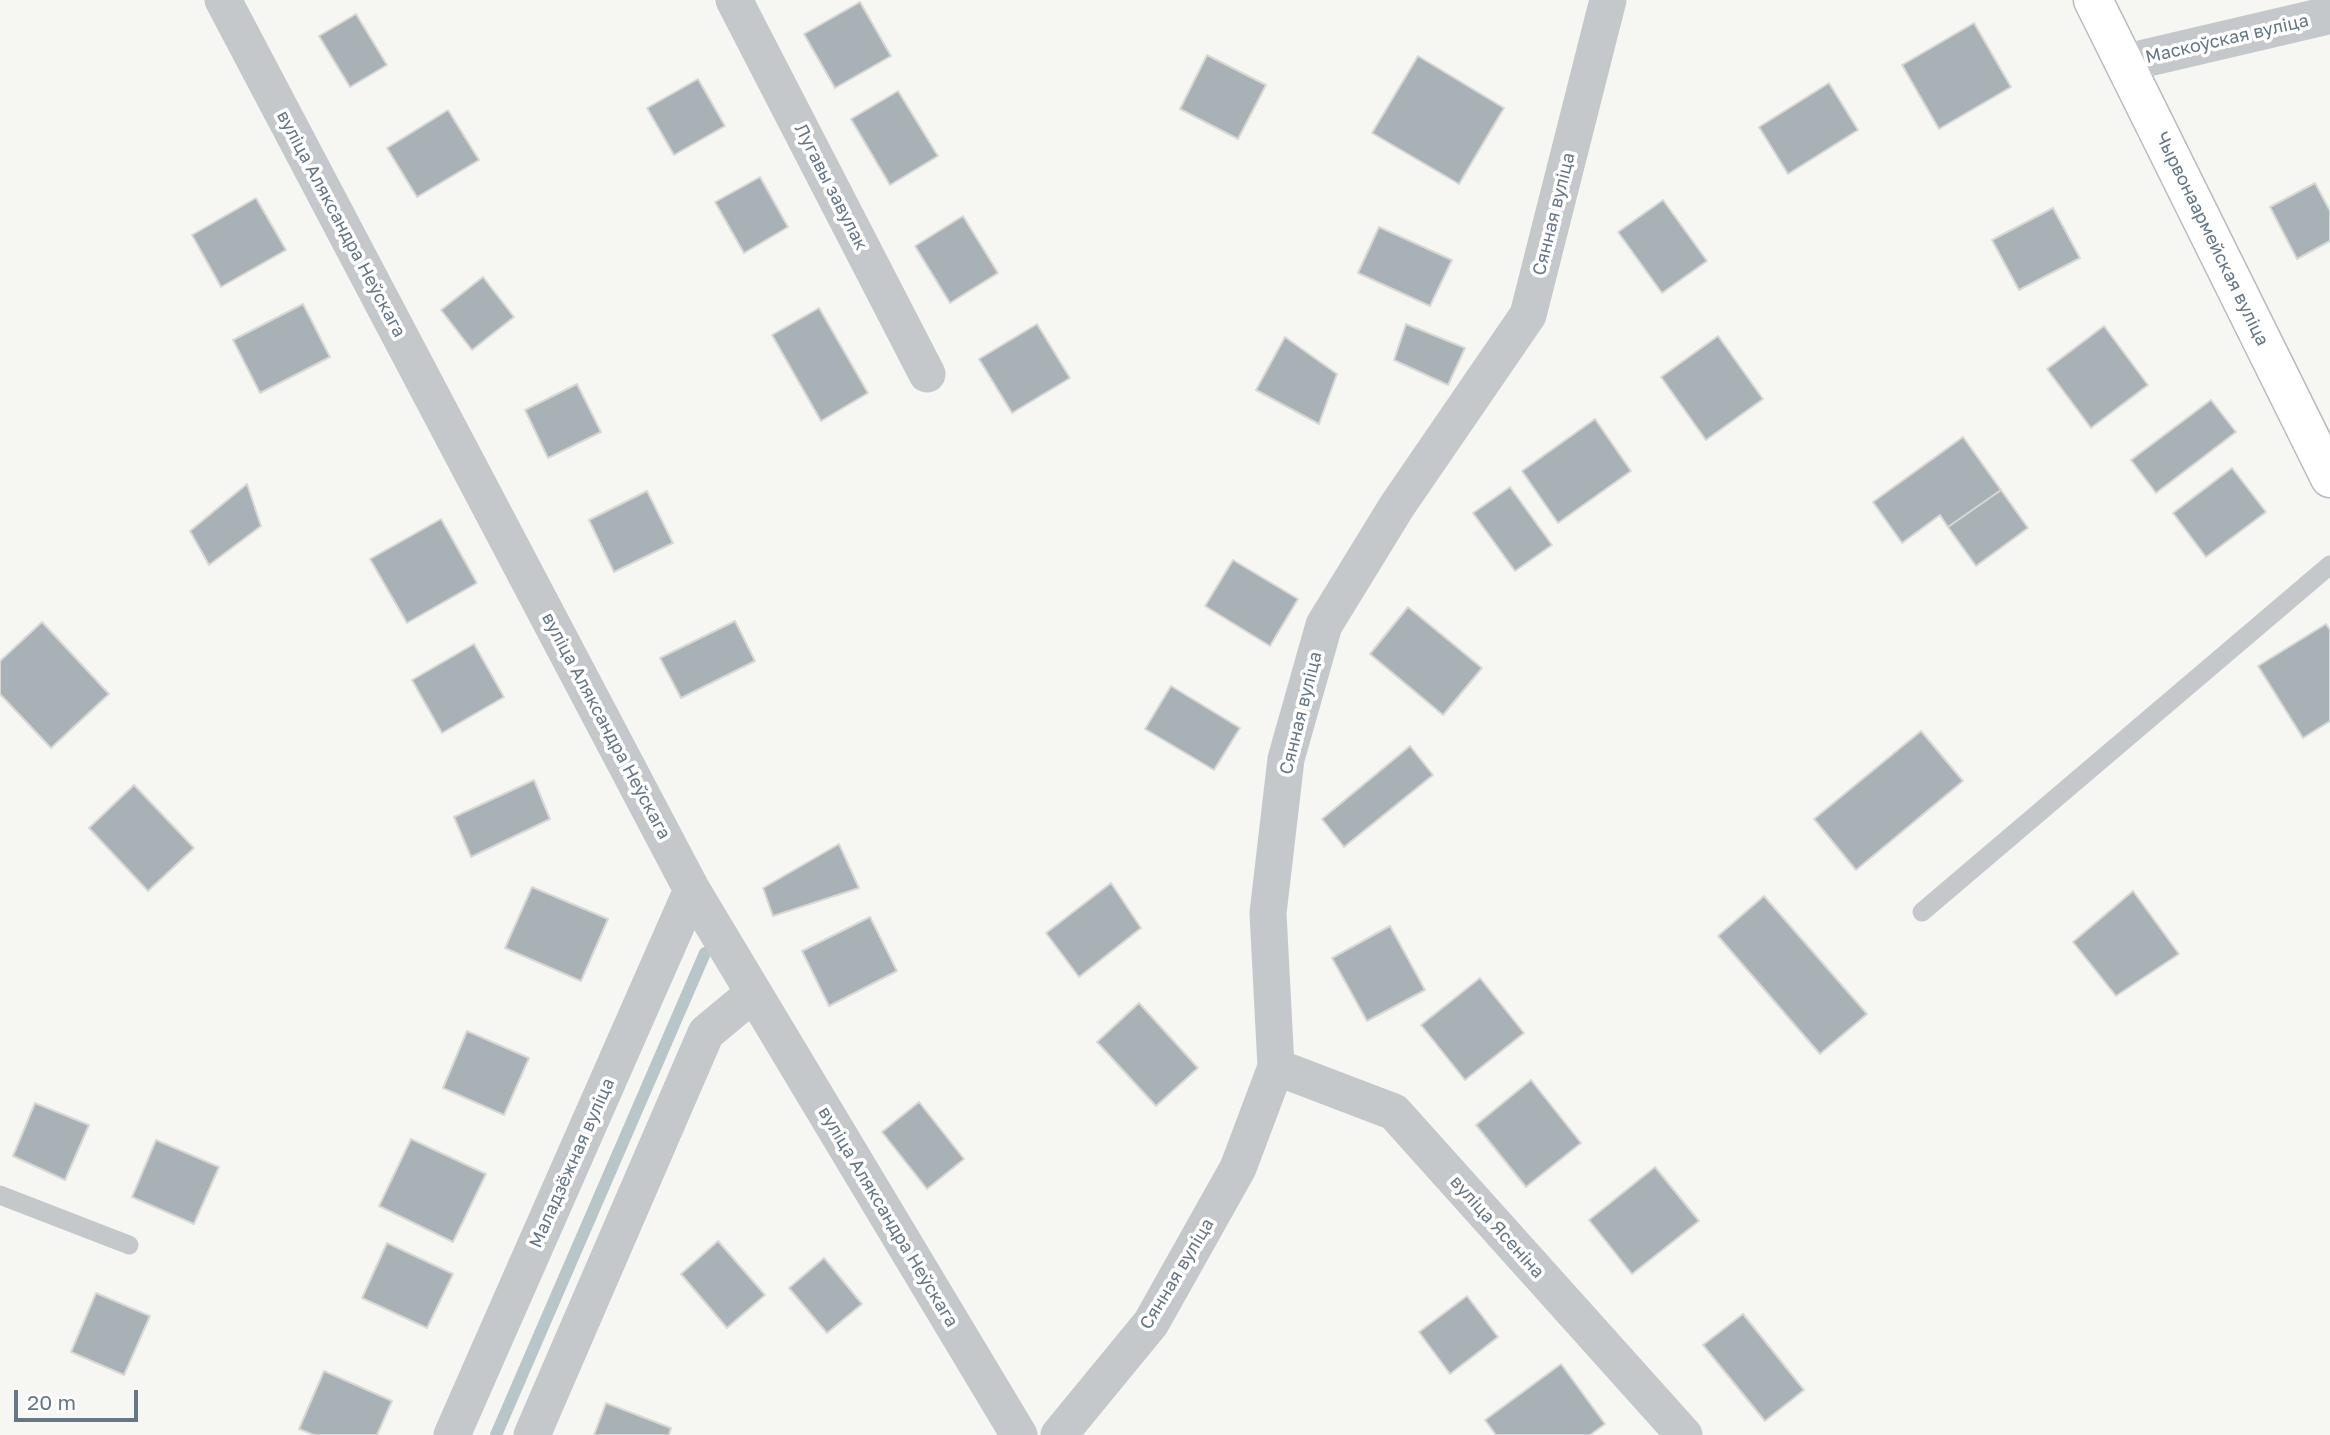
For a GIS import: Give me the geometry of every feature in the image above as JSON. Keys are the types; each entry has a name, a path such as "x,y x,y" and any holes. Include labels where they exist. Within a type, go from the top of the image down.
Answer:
{"main road":[{"name":"Чырвонаармейская вуліца","path":"2093,0 2330,478"}],"street":[{"name":"вуліца Аляксандра Неўскага","path":"223,0 692,890 1019,1435"},
{"name":"Лугавы завулак","path":"734,0 928,374"},
{"name":"Сянная вуліца","path":"1059,1435 1151,1322 1238,1168 1276,1067 1268,913 1286,759 1324,625 1397,506 1528,315 1608,0"},
{"name":"Маскоўская вуліца","path":"2124,63 2330,15"},
{"name":"Маладзёжная вуліца","path":"452,1435 692,890"},
{"path":"532,1435 706,1033 754,993"},
{"name":"вуліца Ясеніна","path":"1276,1067 1394,1112 1684,1435"}],"lane":[{"path":"1922,912 2330,565"},
{"path":"0,1195 129,1245"}],"building":[{"path":"860,2 891,56 835,88 804,34"},
{"path":"356,14 387,65 350,87 319,36"},
{"path":"1974,23 2011,87 1939,129 1902,65"},
{"path":"1207,55 1266,85 1238,139 1180,109"},
{"path":"1418,56 1504,108 1459,184 1372,133"},
{"path":"698,79 725,126 674,155 647,108"},
{"path":"1829,83 1858,130 1788,174 1759,127"},
{"path":"898,91 938,156 890,185 851,119"},
{"path":"448,110 479,160 417,197 387,148"},
{"path":"760,177 788,227 744,253 715,202"},
{"path":"2315,183 2330,211 2330,241 2297,259 2270,207"},
{"path":"256,198 286,250 221,287 192,235"},
{"path":"1663,200 1707,261 1662,293 1618,232"},
{"path":"2053,208 2080,258 2019,290 1992,240"},
{"path":"963,216 998,273 950,303 915,246"},
{"path":"1379,227 1452,260 1430,306 1358,273"},
{"path":"483,277 514,317 472,350 441,310"},
{"path":"303,304 330,357 260,393 233,340"},
{"path":"819,308 868,393 821,421 772,335"},
{"path":"1037,324 1070,378 1012,413 979,359"},
{"path":"1406,324 1465,348 1448,385 1394,360"},
{"path":"2104,326 2148,385 2091,428 2047,369"},
{"path":"1718,336 1763,399 1706,440 1661,377"},
{"path":"1285,337 1337,374 1319,424 1256,390"},
{"path":"577,384 601,432 548,458 525,410"},
{"path":"2211,400 2236,432 2156,493 2131,460"},
{"path":"1595,419 1631,471 1558,523 1522,471"},
{"path":"1963,437 2001,490 1948,527 1940,515 1902,543 1873,502"},
{"path":"2232,468 2266,512 2206,557 2173,513"},
{"path":"247,484 261,526 209,565 190,531"},
{"path":"1510,487 1552,545 1515,571 1473,513"},
{"path":"2001,490 2028,528 1976,566 1948,527"},
{"path":"647,491 673,543 614,572 589,520"},
{"path":"441,519 477,583 407,623 370,559"},
{"path":"1233,560 1298,599 1270,646 1205,606"},
{"path":"1408,607 1482,668 1443,715 1370,654"},
{"path":"735,621 755,661 681,698 660,658"},
{"path":"42,622 109,694 51,748 0,694 0,661"},
{"path":"2326,624 2330,630 2330,721 2303,738 2258,666"},
{"path":"474,644 504,697 442,733 412,680"},
{"path":"1171,686 1240,728 1214,770 1145,729"},
{"path":"1921,731 1963,781 1856,870 1814,819"},
{"path":"1410,746 1433,775 1344,847 1322,819"},
{"path":"534,780 550,819 471,857 454,817"},
{"path":"134,785 194,848 148,891 89,828"},
{"path":"839,844 859,888 773,916 763,888"},
{"path":"1111,883 1141,928 1079,977 1046,933"},
{"path":"532,887 608,919 581,981 505,948"},
{"path":"2133,891 2179,954 2116,996 2073,942"},
{"path":"1764,896 1867,1014 1820,1054 1718,936"},
{"path":"870,917 897,971 829,1006 802,951"},
{"path":"1390,926 1425,990 1367,1021 1332,958"},
{"path":"1480,978 1524,1033 1465,1080 1421,1025"},
{"path":"1139,1003 1198,1068 1156,1106 1097,1042"},
{"path":"467,1031 529,1058 504,1115 443,1088"},
{"path":"1531,1080 1581,1143 1526,1187 1476,1125"},
{"path":"919,1102 964,1159 927,1189 882,1132"},
{"path":"35,1103 89,1125 65,1180 13,1156"},
{"path":"411,1139 486,1174 453,1242 379,1206"},
{"path":"156,1140 219,1167 194,1224 132,1197"},
{"path":"1655,1167 1699,1221 1632,1274 1589,1220"},
{"path":"718,1241 765,1295 727,1328 681,1274"},
{"path":"387,1243 453,1274 427,1328 362,1298"},
{"path":"824,1258 862,1304 827,1333 789,1288"},
{"path":"96,1293 150,1316 124,1375 71,1352"},
{"path":"1467,1296 1498,1337 1450,1374 1419,1332"},
{"path":"1743,1314 1804,1390 1765,1421 1703,1345"},
{"path":"1561,1364 1605,1424 1590,1435 1496,1435 1485,1420"},
{"path":"324,1371 392,1401 377,1435 314,1435 299,1429"},
{"path":"606,1403 671,1428 669,1435 594,1435"}],"waterway":[{"path":"496,1435 705,953"}]}
